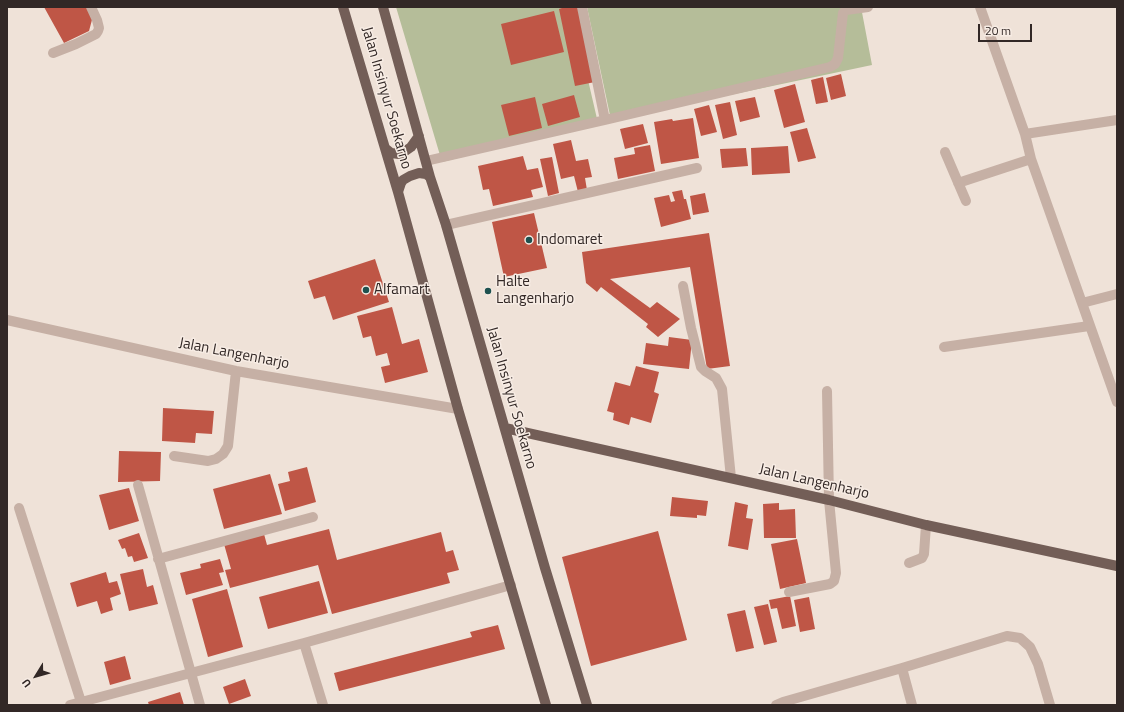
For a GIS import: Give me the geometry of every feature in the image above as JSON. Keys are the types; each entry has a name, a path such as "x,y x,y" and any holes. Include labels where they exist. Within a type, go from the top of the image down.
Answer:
{"main road":[{"name":"Jalan Insinyur Soekarno","path":"344,7 398,192 458,409 546,705"},
{"name":"Jalan Insinyur Soekarno","path":"383,7 430,177 446,225 543,561 587,705"},
{"path":"385,148 391,153 401,154 411,147 419,136"},
{"path":"398,192 401,184 410,176 419,173 426,174 430,177"},
{"name":"Jalan Langenharjo","path":"505,428 829,500 926,525 1117,566"}],"street":[{"path":"52,53 76,44 98,32 99,28 97,20 91,7"},
{"path":"582,7 605,120"},
{"path":"426,161 830,67 835,64 838,58 843,13 846,10 868,7"},
{"path":"980,7 1025,134 1031,159 1117,402"},
{"path":"1025,134 1117,120"},
{"path":"945,152 966,201"},
{"path":"958,183 1031,159"},
{"path":"446,225 697,168"},
{"path":"683,286 691,328 701,366 705,371 716,378 722,389 731,478"},
{"path":"1082,303 1117,294"},
{"name":"Jalan Langenharjo","path":"7,320 236,371 458,409"},
{"path":"944,347 1089,326"},
{"path":"174,456 208,461 216,459 223,454 228,446 236,371"},
{"path":"789,592 830,584 834,581 836,573 829,500 827,391"},
{"path":"138,485 200,705"},
{"path":"19,508 82,703"},
{"path":"158,559 313,517"},
{"path":"909,563 922,558 924,554 926,525"},
{"path":"70,705 304,643 511,585"},
{"path":"776,705 1007,636 1020,638 1030,647 1038,664 1050,705"},
{"path":"304,643 323,705"},
{"path":"902,668 912,705"}],"green space":[{"path":"396,7 571,7 598,123 442,162"},
{"path":"587,7 861,7 872,65 611,120"}],"building":[{"path":"44,7 88,7 93,16 89,31 64,43"},
{"path":"562,7 579,7 595,82 575,86 559,9"},
{"path":"554,11 564,52 511,65 501,24"},
{"path":"841,74 846,96 831,100 826,78"},
{"path":"823,77 828,102 816,104 811,80"},
{"path":"795,84 805,122 784,128 774,90"},
{"path":"574,95 580,117 548,126 542,104"},
{"path":"535,97 542,128 509,136 501,105"},
{"path":"755,97 760,117 740,122 735,101"},
{"path":"730,102 737,135 723,139 715,105"},
{"path":"709,105 717,132 701,136 694,109"},
{"path":"693,118 699,158 661,164 654,122"},
{"path":"643,124 648,143 625,149 620,129"},
{"path":"807,128 816,158 798,162 790,132"},
{"path":"571,140 576,161 588,159 592,177 585,178 587,190 578,192 574,176 561,179 553,144"},
{"path":"650,145 655,171 618,179 614,158 635,154 634,148"},
{"path":"788,146 790,173 752,175 751,148"},
{"path":"746,148 748,166 722,168 720,149"},
{"path":"523,156 527,170 538,168 543,187 531,190 533,197 493,206 489,189 483,190 478,166"},
{"path":"552,157 559,193 548,196 540,159"},
{"path":"682,190 691,219 661,227 654,198 669,195 671,202 675,201 672,192"},
{"path":"705,193 709,212 693,215 690,196"},
{"path":"534,213 547,268 504,277 492,222"},
{"path":"709,233 730,366 707,369 690,267 610,279 650,308 657,302 680,319 658,337 646,327 648,324 601,287 597,292 586,283 582,252"},
{"path":"375,259 389,302 333,320 325,296 314,299 308,281"},
{"path":"392,307 402,344 419,339 428,372 385,383 381,367 390,365 387,353 376,356 371,336 363,338 357,316"},
{"path":"669,337 692,340 689,369 643,364 646,343 668,346"},
{"path":"636,366 659,372 654,392 659,394 651,423 631,417 629,425 613,420 614,413 607,411 615,382 630,386"},
{"path":"163,408 214,411 212,434 196,433 195,443 162,441"},
{"path":"119,451 161,452 160,481 118,482"},
{"path":"307,467 316,502 285,511 278,484 290,481 288,472"},
{"path":"270,474 282,514 224,529 213,489"},
{"path":"129,488 139,521 109,530 99,495"},
{"path":"672,497 708,501 706,516 697,515 697,518 670,516"},
{"path":"735,502 748,505 746,518 753,519 748,550 728,546"},
{"path":"779,503 779,510 795,509 796,538 764,538 763,504"},
{"path":"329,529 337,560 441,532 446,552 453,550 459,570 447,573 450,583 332,614 318,565 230,588 225,570 231,569 224,544 264,534 267,545"},
{"path":"658,531 687,640 591,666 562,557"},
{"path":"139,533 148,558 134,562 132,556 128,557 125,548 122,549 118,540"},
{"path":"797,539 806,583 780,589 771,544"},
{"path":"220,559 224,572 219,573 223,585 186,595 180,573 201,568 200,564"},
{"path":"143,569 147,587 153,585 158,604 129,611 120,574"},
{"path":"106,572 109,583 117,581 121,594 110,598 113,610 101,614 97,601 77,607 70,583"},
{"path":"319,581 328,613 268,629 259,597"},
{"path":"227,589 243,647 208,657 192,599"},
{"path":"790,596 796,626 782,629 777,608 771,609 769,600"},
{"path":"809,597 815,629 800,632 794,600"},
{"path":"768,604 777,642 764,645 754,607"},
{"path":"745,610 754,648 736,652 727,614"},
{"path":"498,625 505,649 339,691 334,673 472,637 470,632"},
{"path":"125,656 131,679 110,685 104,662"},
{"path":"245,679 251,696 229,704 223,687"},
{"path":"180,692 184,705 149,705 148,702"}],"place":[{"name":"Indomaret","path":"529,240"},
{"name":"Alfamart","path":"366,290"},
{"name":"Halte Langenharjo","path":"488,291"}]}
